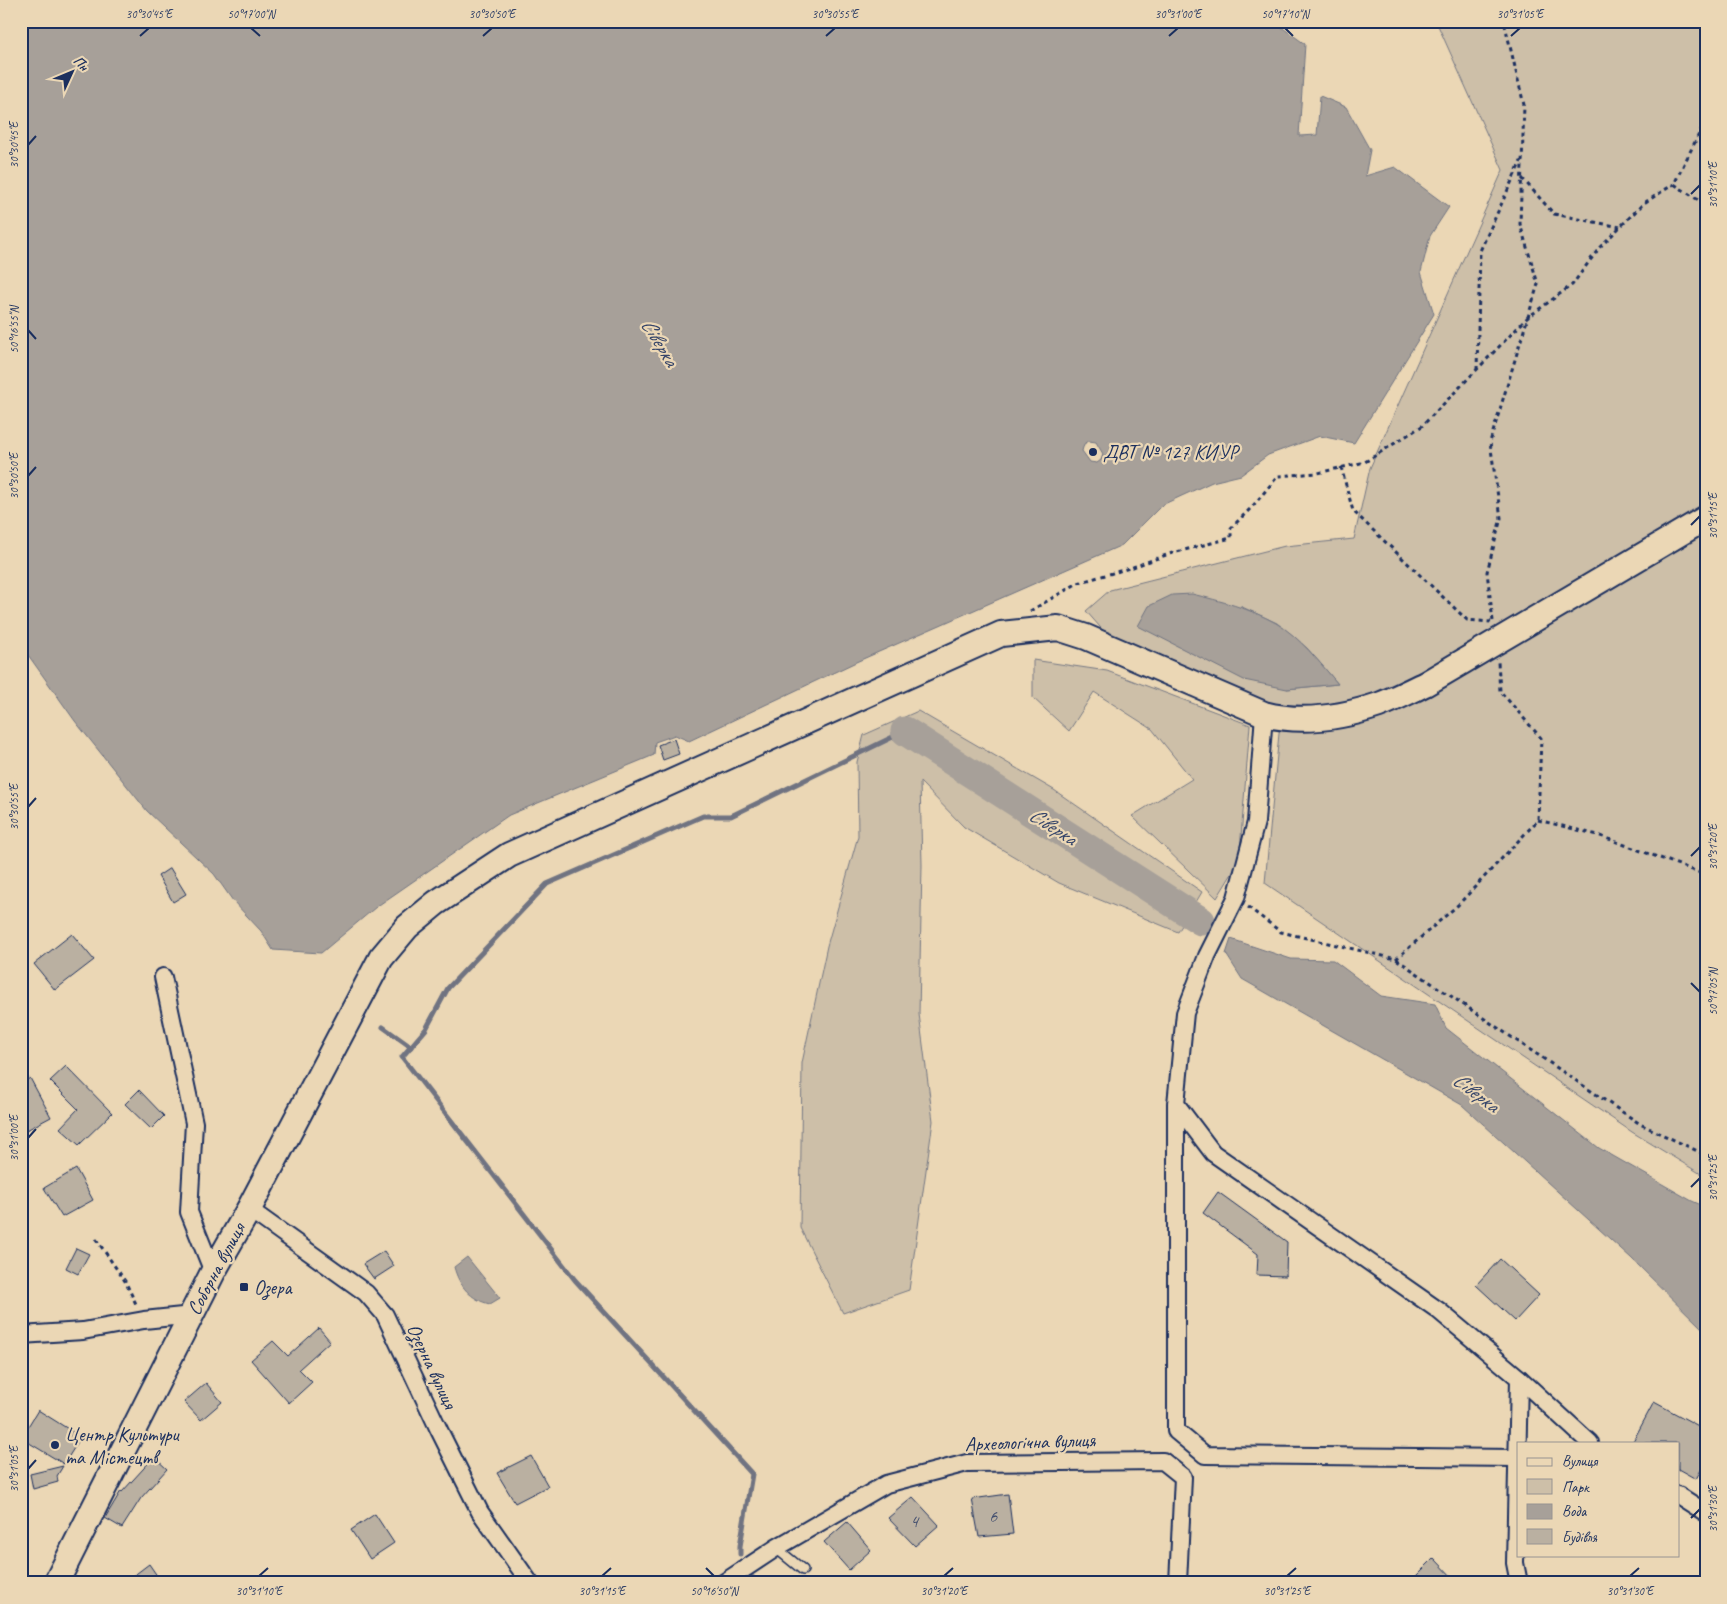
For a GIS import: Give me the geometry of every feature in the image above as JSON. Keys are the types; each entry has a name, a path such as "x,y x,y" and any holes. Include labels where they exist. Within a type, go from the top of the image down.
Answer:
{"street":[{"name":"Соборна вулиця","path":"56,1583 213,1272 249,1209 381,958 407,927 436,903 509,855 1001,634 1058,628 1086,637 1264,714 1281,718 1325,718 1379,705 1425,684 1706,518"},
{"path":"1264,714 1256,822 1236,898 1207,956 1185,1013 1176,1104 1176,1431 1205,1455 1517,1458 1515,1563 1519,1583"},
{"path":"163,977 194,1123 190,1212 213,1272"},
{"path":"1176,1104 1213,1153 1438,1310 1519,1378 1589,1442"},
{"name":"Озерна вулиця","path":"249,1209 366,1293 385,1314 480,1512 530,1583"},
{"path":"21,1335 83,1331 144,1320 192,1315"},
{"path":"1517,1442 1519,1378"},
{"name":"Археологічна вулиця","path":"723,1583 776,1548 886,1484 967,1463 1163,1461 1183,1477 1178,1583"},
{"path":"1680,1497 1706,1513"}],"lane":[{"path":"776,1548 803,1570"}],"path":[{"path":"1341,467 1353,510 1467,620 1493,623 1488,572 1501,518 1490,442 1538,284 1520,224 1524,105 1504,21"},
{"path":"1001,634 1030,611 1078,583 1169,554 1231,538 1231,528 1278,476 1318,473 1365,462 1422,426 1527,318 1572,284 1600,247 1644,203 1674,184 1706,120"},
{"path":"1477,370 1480,251 1522,158"},
{"path":"1522,177 1554,214 1620,227"},
{"path":"1674,184 1706,205"},
{"path":"1396,959 1458,905 1538,820 1541,738 1500,691 1496,642"},
{"path":"1538,820 1598,835 1706,875"},
{"path":"1236,898 1281,932 1396,959 1640,1124 1706,1156"},
{"path":"96,1239 125,1281 144,1320"}],"green space":[{"path":"1436,21 1706,21 1706,1177 1632,1132 1265,883 1281,712 1107,635 1086,611 1110,590 1285,546 1354,539 1370,468 1503,170","holes":["1240,606 1277,623 1307,648 1338,684 1287,689"]},
{"path":"1033,660 1107,671 1250,725 1239,862 1217,898 1132,816 1192,779 1152,729 1094,692 1069,731 1033,698"},
{"path":"918,711 1054,790 1202,892 1178,932 1059,883 964,827 920,782 922,865 919,1014 933,1121 909,1290 843,1313 800,1228 802,1063 827,946 858,836 857,762 864,735"}],"water":[{"path":"21,21 1273,21 1305,44 1299,136 1317,135 1320,96 1346,107 1370,150 1365,176 1395,167 1449,207 1430,236 1421,272 1434,314 1354,443 1320,436 1268,455 1241,475 1212,482 1162,505 1122,545 856,662 689,741 675,735 655,742 654,755 509,815 376,907 321,953 273,950 261,931 233,901 214,874 147,811 75,721 21,645","holes":["1089,441 1096,442 1103,454 1101,460 1097,463 1090,462 1082,451 1084,444"]},
{"path":"1192,594 1245,609 1276,623 1293,635 1338,684 1287,689 1244,680 1138,626 1149,606 1172,595"},
{"path":"1231,939 1291,959 1333,960 1381,996 1435,1004 1446,1028 1599,1148 1692,1201 1706,1207 1706,1332 1631,1258 1462,1105 1242,979 1226,954"},
{"path":"467,1257 500,1298 490,1304 477,1299 467,1291 459,1280 454,1267"}],"building":[{"path":"674,739 679,754 663,760 658,745"},
{"path":"170,868 186,894 173,902 158,876"},
{"path":"72,934 94,960 55,990 34,964"},
{"path":"66,1066 112,1113 79,1145 60,1128 78,1109 50,1081"},
{"path":"30,1078 51,1117 21,1133 21,1084"},
{"path":"139,1090 164,1116 151,1129 125,1104"},
{"path":"76,1169 93,1200 62,1217 44,1188"},
{"path":"1218,1192 1287,1242 1286,1276 1257,1275 1258,1254 1203,1213"},
{"path":"76,1248 89,1254 78,1274 66,1268"},
{"path":"384,1251 394,1266 374,1279 363,1264"},
{"path":"1500,1259 1539,1295 1515,1321 1476,1285"},
{"path":"319,1328 330,1341 299,1369 312,1382 289,1403 251,1360 273,1341 288,1356"},
{"path":"206,1383 222,1402 201,1420 184,1402"},
{"path":"1654,1402 1706,1430 1706,1461 1696,1479 1680,1470 1680,1442 1633,1442"},
{"path":"38,1410 81,1437 64,1464 21,1438"},
{"path":"531,1456 548,1486 515,1503 497,1473"},
{"path":"154,1457 167,1469 141,1498 122,1528 105,1518 121,1491"},
{"path":"63,1466 57,1476 58,1482 33,1489 30,1474"},
{"path":"1008,1494 1013,1534 979,1537 972,1499"},
{"path":"913,1497 939,1525 915,1546 888,1518"},
{"path":"375,1514 394,1543 370,1559 351,1530"},
{"path":"847,1522 871,1550 849,1570 824,1542"},
{"path":"1434,1558 1458,1583 1409,1583"},
{"path":"149,1564 162,1583 124,1583"}],"waterway":[{"path":"740,1554 752,1474 575,1280 402,1057 426,1029 448,988 547,884 703,816 731,816 905,731"},
{"name":"Сіверка","path":"905,731 1201,921"},
{"path":"383,1027 411,1047"},
{"path":"753,1578 757,1583"}],"place":[{"name":"ДВТ № 127 КИУР","path":"1093,452"},
{"name":"Озера","path":"244,1287"},
{"name":"Центр Культури та Містецтв","path":"55,1445"}]}
